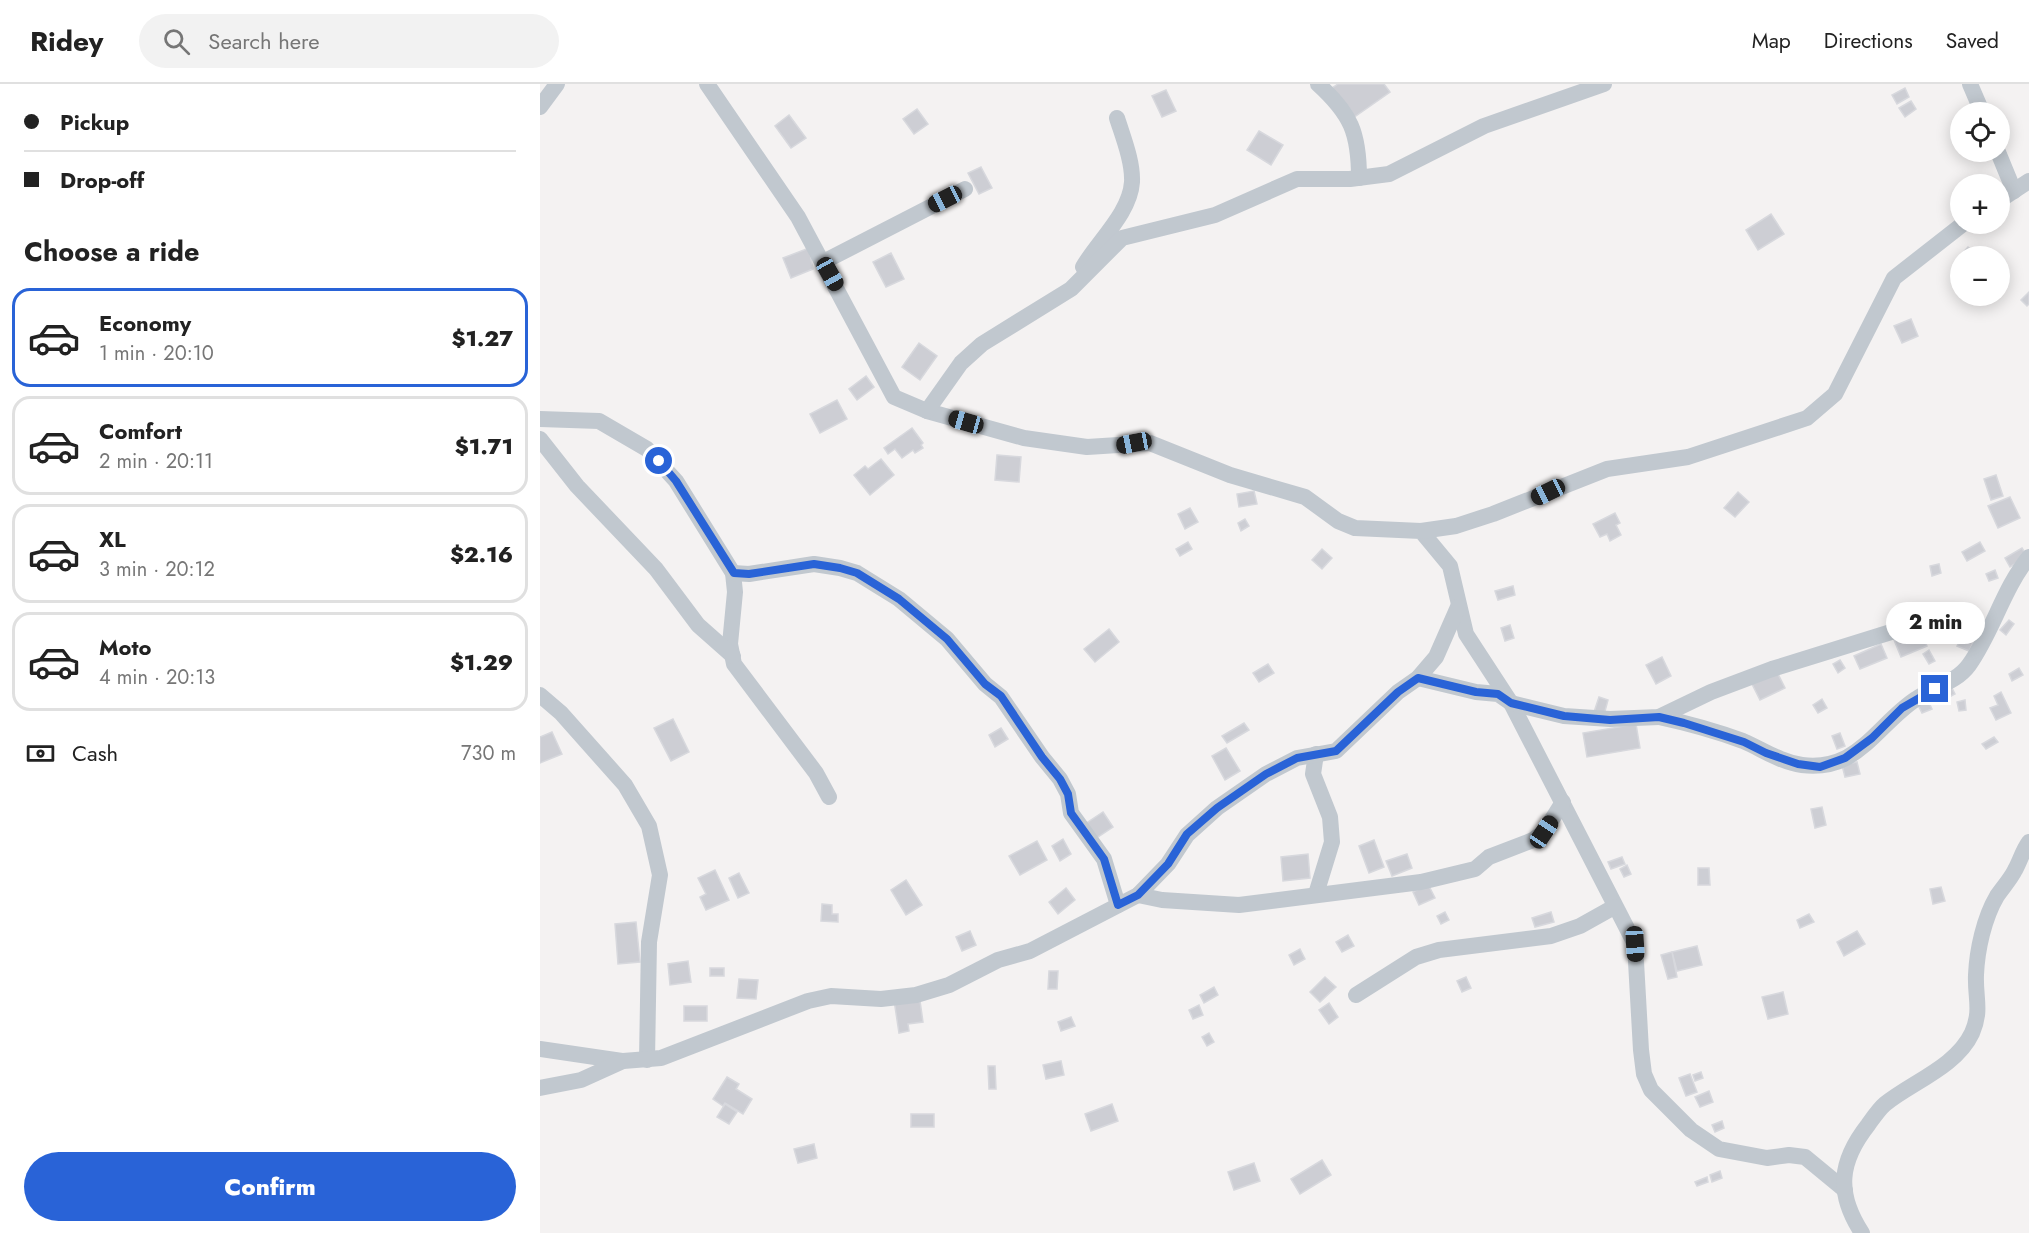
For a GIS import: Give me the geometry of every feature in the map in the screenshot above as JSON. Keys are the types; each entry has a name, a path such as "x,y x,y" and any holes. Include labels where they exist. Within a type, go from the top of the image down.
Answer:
{"street":[{"path":"540,107 557,84"},
{"path":"1318,84 1334,99 1356,131 1359,178"},
{"path":"927,411 962,363 982,344 1071,289 1122,238 1215,215 1297,179 1359,178 1389,174 1484,126 1604,84"},
{"path":"1970,84 1978,102"},
{"path":"710,85 798,217 894,397 927,411 1024,438 1087,447 1150,443 1230,476 1305,497 1338,521 1355,528 1375,531 1421,531 1456,526 1607,469 1688,457 1807,418 1835,394 1894,278 1950,234"},
{"path":"1071,289 1095,246 1125,208 1132,182 1117,118"},
{"path":"2002,162 2014,191"},
{"path":"2010,194 2029,181"},
{"path":"823,262 965,189"},
{"path":"540,419 599,421 647,450 676,481 734,573 735,592 730,644 734,664 816,773 829,797"},
{"path":"540,439 577,486 656,569 698,625 733,656"},
{"path":"1421,531 1450,566 1466,634 1511,703 1635,944 1641,1050 1644,1074 1651,1090 1691,1130 1719,1149 1767,1158 1789,1155 1805,1157 1845,1190"},
{"path":"1418,678 1476,692 1498,694 1511,703 1582,718 1659,717 1744,742 1766,753 1798,764 1820,767 1845,758 1872,738 1902,708 1918,697 1951,681 1968,667 1990,629 2014,579 2029,557"},
{"path":"734,573 749,574 814,564 857,573 899,599 947,639 985,684 1001,696 1042,757 1060,779 1068,794 1071,813 1104,859 1118,905"},
{"path":"540,1049 623,1061 661,1058 808,1001 831,996 881,999 916,995 949,985 998,960 1030,951 1138,895 1168,864 1187,834 1208,815 1266,774 1297,758 1336,751 1398,692 1418,678 1436,657 1458,607"},
{"path":"1659,717 1711,692 1772,669 1920,622"},
{"path":"540,695 561,713 624,785 650,826 660,875 649,942 647,1060"},
{"path":"1316,754 1313,774 1330,817 1332,842 1316,894"},
{"path":"1138,895 1162,900 1239,905 1421,882 1475,869 1489,857 1533,840 1544,832 1563,802"},
{"path":"1862,1233 1845,1190 1844,1168 1854,1143 1884,1105 1914,1086 1966,1043 1979,1012 1976,975 1980,945 1996,897 2011,878 2029,842"},
{"path":"1356,995 1416,957 1439,950 1551,936 1580,926 1614,907"},
{"path":"540,1088 581,1080 623,1061"}],"building":[{"path":"1338,84 1384,84 1390,92 1353,118 1332,88"},
{"path":"1905,88 1909,97 1897,104 1892,95"},
{"path":"1166,90 1176,111 1162,117 1152,96"},
{"path":"1911,101 1916,109 1905,117 1899,108"},
{"path":"917,109 928,124 914,134 903,119"},
{"path":"789,115 806,138 791,148 775,126"},
{"path":"1259,131 1283,145 1271,165 1247,150"},
{"path":"981,167 992,188 979,194 968,173"},
{"path":"1771,214 1784,234 1758,250 1746,230"},
{"path":"809,248 813,269 791,278 783,258"},
{"path":"891,253 904,279 886,287 873,262"},
{"path":"2029,292 2029,304 2027,306 2021,300"},
{"path":"1911,319 1918,336 1902,343 1894,326"},
{"path":"919,343 937,356 920,380 902,367"},
{"path":"866,376 874,387 857,400 849,389"},
{"path":"837,400 847,419 820,433 810,414"},
{"path":"912,428 923,443 921,445 923,448 915,453 913,450 902,458 895,449 888,454 884,448"},
{"path":"997,455 1021,457 1019,482 995,480"},
{"path":"881,459 894,475 870,495 854,475 865,466 868,469"},
{"path":"1996,475 2003,496 1991,500 1984,479"},
{"path":"1254,491 1257,504 1239,507 1237,494"},
{"path":"1738,492 1749,502 1735,517 1724,508"},
{"path":"2010,497 2020,518 1998,528 1988,506"},
{"path":"1190,508 1198,522 1185,529 1178,514"},
{"path":"1615,513 1620,523 1616,525 1621,535 1610,541 1607,534 1600,537 1593,524"},
{"path":"1245,519 1249,526 1241,531 1238,523"},
{"path":"1188,542 1192,549 1180,556 1176,549"},
{"path":"1980,542 1985,551 1967,561 1962,552"},
{"path":"2022,548 2027,556 2010,567 2005,558"},
{"path":"1322,549 1332,558 1322,569 1312,560"},
{"path":"1939,564 1941,573 1932,576 1930,566"},
{"path":"1995,570 1998,578 1989,581 1986,574"},
{"path":"1513,586 1515,595 1498,600 1495,591"},
{"path":"2009,620 2014,624 2006,635 2000,630"},
{"path":"1510,625 1514,638 1505,641 1501,628"},
{"path":"1938,628 1942,635 1934,639 1930,632"},
{"path":"1109,629 1119,642 1095,662 1084,649"},
{"path":"1920,629 1927,646 1901,657 1894,640"},
{"path":"1961,638 1973,643 1969,651 1957,646"},
{"path":"1881,644 1887,658 1860,669 1854,656"},
{"path":"1929,650 1935,661 1929,664 1923,654"},
{"path":"1662,657 1671,676 1656,684 1646,665"},
{"path":"1840,660 1845,668 1838,673 1833,664"},
{"path":"1268,664 1274,673 1259,682 1253,673"},
{"path":"2019,668 2023,675 2012,681 2009,674"},
{"path":"1776,670 1785,688 1760,700 1751,682"},
{"path":"1951,686 1955,694 1942,701 1938,692"},
{"path":"2001,692 2011,713 1996,720 1990,708 1998,705 1994,696"},
{"path":"1599,697 1608,700 1604,715 1594,712"},
{"path":"1927,698 1932,709 1922,713 1917,703"},
{"path":"1822,699 1827,708 1818,713 1813,705"},
{"path":"1965,700 1966,710 1959,711 1957,702"},
{"path":"673,719 689,752 671,761 654,728"},
{"path":"1244,723 1249,730 1227,743 1222,736"},
{"path":"1636,724 1640,748 1587,757 1583,733"},
{"path":"1001,728 1008,739 995,747 989,735"},
{"path":"552,732 562,754 540,763 540,737"},
{"path":"1840,733 1845,746 1837,749 1832,736"},
{"path":"1994,737 1998,742 1986,749 1982,744"},
{"path":"1226,748 1240,771 1225,780 1212,756"},
{"path":"1857,762 1860,774 1845,777 1842,765"},
{"path":"1822,807 1826,825 1815,828 1811,809"},
{"path":"1103,812 1113,827 1095,839 1085,824"},
{"path":"1063,839 1071,854 1060,861 1052,846"},
{"path":"1374,840 1384,867 1369,873 1359,846"},
{"path":"1037,841 1047,860 1020,875 1009,856"},
{"path":"1308,854 1310,878 1283,881 1281,857"},
{"path":"1407,854 1412,868 1392,876 1386,861"},
{"path":"1622,857 1625,864 1611,869 1608,862"},
{"path":"1627,865 1631,874 1624,877 1620,869"},
{"path":"1698,868 1709,868 1710,885 1698,885"},
{"path":"715,870 729,900 706,910 700,897 706,894 698,878"},
{"path":"739,873 749,893 738,898 729,878"},
{"path":"906,880 922,905 906,915 891,890"},
{"path":"1428,884 1435,898 1419,905 1413,892"},
{"path":"1941,887 1945,901 1933,904 1930,889"},
{"path":"1066,888 1075,900 1058,914 1049,902"},
{"path":"822,904 832,905 832,914 838,914 838,922 821,921"},
{"path":"1445,912 1449,920 1441,924 1437,916"},
{"path":"1551,912 1554,922 1535,927 1532,918"},
{"path":"1809,914 1814,922 1800,928 1797,920"},
{"path":"636,922 640,962 618,964 615,924"},
{"path":"970,931 976,945 962,951 956,937"},
{"path":"1857,931 1865,944 1844,956 1837,942"},
{"path":"1348,935 1354,946 1342,952 1336,942"},
{"path":"1697,946 1702,965 1677,971 1672,952"},
{"path":"1300,949 1305,959 1294,965 1289,955"},
{"path":"1672,952 1677,977 1668,979 1661,955"},
{"path":"688,961 691,982 670,985 668,964"},
{"path":"710,968 724,968 724,976 710,976"},
{"path":"1049,971 1058,971 1057,989 1048,989"},
{"path":"1325,977 1336,987 1320,1002 1310,992"},
{"path":"1466,977 1471,988 1462,992 1457,981"},
{"path":"739,979 758,980 756,999 737,998"},
{"path":"1214,987 1218,995 1204,1003 1200,995"},
{"path":"1783,992 1788,1014 1768,1019 1762,997"},
{"path":"894,1000 920,1001 923,1022 908,1024 909,1031 899,1033"},
{"path":"1329,1003 1338,1017 1329,1024 1319,1010"},
{"path":"1199,1005 1203,1015 1193,1019 1189,1010"},
{"path":"684,1006 707,1006 707,1021 684,1021"},
{"path":"1071,1017 1075,1026 1061,1031 1058,1022"},
{"path":"1209,1033 1214,1042 1207,1046 1202,1037"},
{"path":"1061,1061 1064,1075 1046,1079 1043,1065"},
{"path":"988,1066 995,1066 996,1089 989,1089"},
{"path":"1701,1072 1703,1078 1695,1081 1693,1075"},
{"path":"1690,1074 1697,1092 1686,1096 1679,1078"},
{"path":"727,1077 739,1084 736,1089 752,1099 743,1114 713,1099"},
{"path":"1709,1091 1713,1102 1700,1107 1695,1097"},
{"path":"725,1104 737,1112 729,1124 717,1117"},
{"path":"1112,1104 1118,1121 1091,1131 1085,1114"},
{"path":"911,1114 934,1114 934,1127 911,1127"},
{"path":"1722,1121 1724,1128 1715,1132 1712,1125"},
{"path":"814,1144 817,1158 798,1163 794,1149"},
{"path":"1322,1160 1331,1175 1300,1194 1291,1179"},
{"path":"1254,1163 1260,1181 1234,1190 1228,1172"},
{"path":"1720,1171 1722,1178 1712,1182 1710,1175"},
{"path":"1707,1177 1708,1182 1697,1186 1695,1182"}],"route":[{"path":"659,461 676,481 694,514 734,573 749,574 814,564 857,573 899,599 904,606 947,639 985,684 1001,696 1042,757 1060,779 1068,794 1071,813 1104,859 1110,872 1118,905 1138,895 1168,864 1187,834 1217,808 1266,774 1297,758 1336,751 1398,692 1418,678 1476,692 1498,694 1511,703 1564,716 1610,720 1659,717 1744,742 1766,753 1798,764 1820,767 1845,758 1872,738 1902,708 1935,689"}]}
